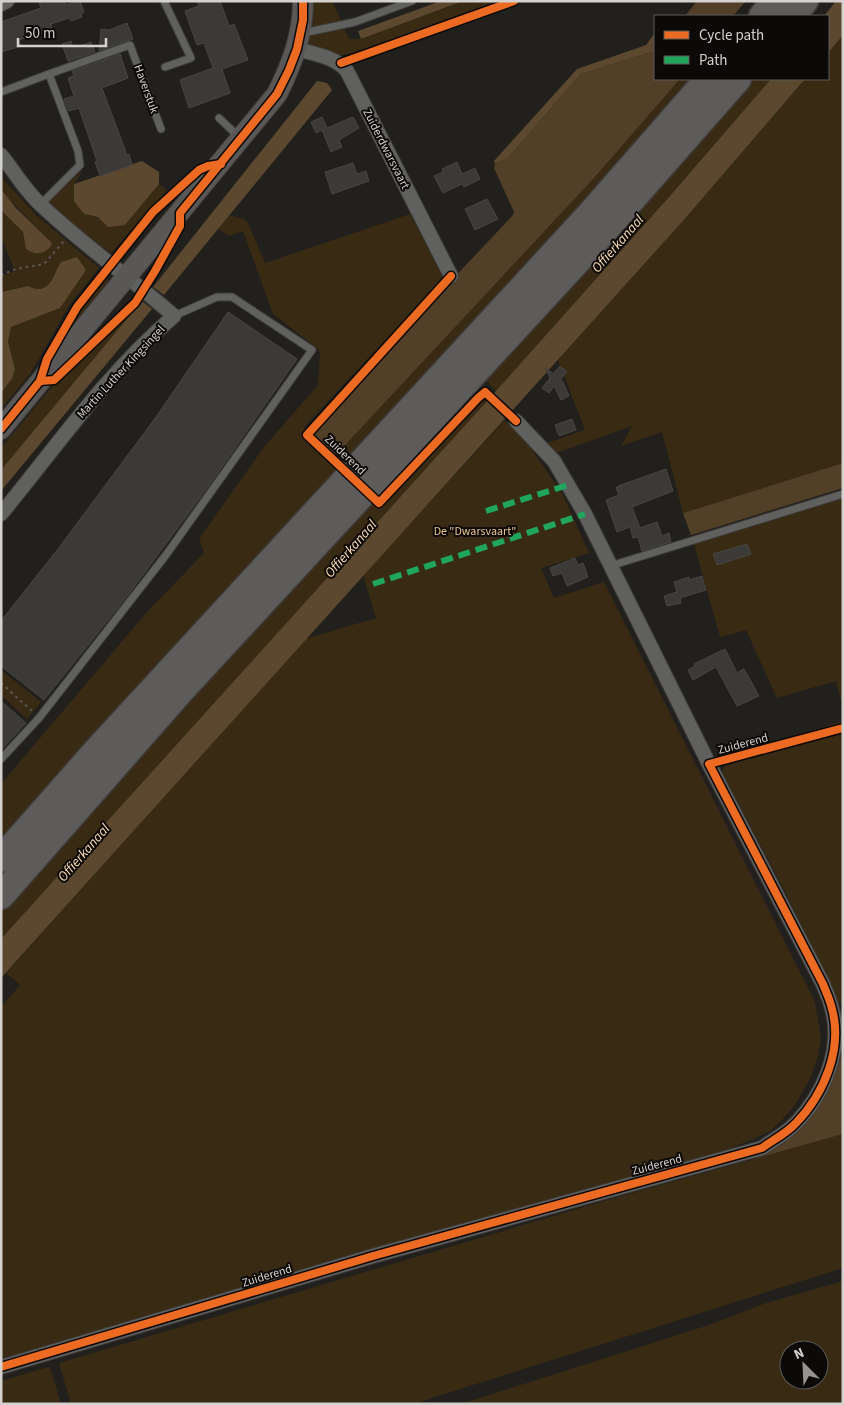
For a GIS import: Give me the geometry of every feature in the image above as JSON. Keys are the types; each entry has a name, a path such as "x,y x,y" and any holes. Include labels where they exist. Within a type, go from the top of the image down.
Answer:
{"highway":[{"path":"763,15 775,1"},
{"path":"793,15 805,1"},
{"path":"1,859 96,751 590,214 707,80"},
{"path":"1,896 180,692 585,253 737,80"}],"street":[{"path":"1,4 7,1"},
{"path":"1,429 277,94 290,70 298,41 302,20 302,1"},
{"name":"Zuiderdwarsvaart","path":"298,41 319,55 341,63 347,71 451,276"},
{"path":"1,155 40,205 126,277"},
{"name":"Martin Luther Kingsingel","path":"1,514 134,353 174,316 144,289 126,277"},
{"name":"Zuiderend","path":"1,1367 373,1256 762,1148 796,1124 822,1088 835,1047 833,1010 822,984 709,764 585,514 554,461 521,426"}],"lane":[{"name":"Haverstuk","path":"164,1 191,58 165,67"},
{"path":"298,41 412,1"},
{"name":"Haverstuk","path":"1,92 130,45 161,129"},
{"path":"40,205 80,164 78,151 49,74"},
{"path":"219,118 241,139"},
{"path":"1,759 39,718 166,555 312,350 232,298 217,296 174,316"},
{"path":"610,566 843,494"}],"path":[{"path":"1,274 44,264 72,232"},
{"path":"1,683 39,718"}],"green space":[{"path":"311,1 332,1 349,39 361,39 463,1 502,1 356,54 340,55 304,43"},
{"path":"843,35 843,463 683,513 662,432 621,446 632,426 554,454 544,444 585,430 558,360 682,222 804,80 829,80 829,52"},
{"path":"679,80 694,80 1,841 1,784 147,612 204,553 199,539 264,447 318,385 320,353 317,348 273,314 243,231 229,236 218,229 229,215 244,219 248,223 265,263 410,214 443,278 304,427 333,457 595,177"},
{"path":"751,80 770,80 496,391 483,377 705,135"},
{"path":"83,170 74,184 84,214 125,225 159,184 167,190 111,253 86,235 47,202"},
{"path":"1,177 37,216 99,268 70,304 30,374 1,409 1,393 12,379 15,369 8,342 11,327 60,308 55,271 51,281 42,289 28,286 1,292 1,276 15,271 1,236 1,210 21,229 24,242 51,242 7,197 1,189"},
{"path":"104,277 113,284 50,357 80,310"},
{"path":"140,299 142,301 136,310 1,470 1,448 51,388"},
{"path":"482,400 486,402 1,939 1,908 371,498 376,501 385,499 477,401"},
{"name":"De \"Dwarsvaart\"","path":"505,420 529,446 562,493 589,553 541,568 554,598 604,582 815,1002 821,1038 818,1056 811,1077 795,1105 770,1131 724,1151 1,1363 1,1007 20,985 6,973 305,639 376,618 363,575"},
{"path":"843,498 843,708 836,681 777,698 746,630 720,637 694,544"},
{"path":"1,670 41,702 27,719 1,695"},
{"path":"843,721 843,1002 837,1003 833,990 789,899 722,772 725,766 801,741 800,734"},
{"path":"843,1134 843,1268 413,1404 71,1404 59,1363 604,1201"},
{"path":"843,1281 843,1404 461,1404 712,1324 766,1303"},
{"path":"48,1367 51,1370 61,1404 1,1404 1,1381"}],"shaded area":[{"path":"697,1 746,1 734,15 686,15"},
{"path":"654,51 654,80 679,80 595,177 333,458 309,432 513,215 514,212 494,168 495,164 508,158 581,74"},
{"path":"843,463 843,488 691,535 683,513"},
{"path":"841,1055 843,1062 843,1134 754,1159 774,1149 795,1133 835,1072"}],"water":[{"path":"441,1 463,1 361,39 358,31"},
{"path":"836,1 843,1 843,35 829,52 829,15 825,15"},
{"path":"654,34 654,51 581,74 508,158 495,164 494,161 577,69 646,45"},
{"name":"Offierkanaal","path":"770,80 804,80 682,222 1,978 1,939 669,197"},
{"path":"317,81 327,83 332,90 164,295 153,287"},
{"path":"142,161 159,172 159,184 125,225 108,227 98,217 84,214 74,201 74,184"},
{"path":"1,189 16,208 51,242 52,244 47,250 33,253 26,249 23,232 1,210"},
{"path":"77,257 86,270 60,308 11,327 8,342 15,369 12,379 1,393 1,292 28,286 35,289 46,287 61,262"},
{"path":"142,301 152,309 1,491 1,470"}],"building":[{"path":"45,1 64,1 65,5 80,1 84,12 81,14 82,17 71,21 69,18 51,24 52,29 19,40 21,46 1,52 1,22 41,8 39,3"},
{"path":"197,1 220,1 229,26 234,24 248,60 222,69 230,93 189,108 180,80 213,68 204,43 197,45 185,11 199,6"},
{"path":"127,23 133,39 99,51 101,29 109,30"},
{"path":"71,41 73,48 91,42 95,52 68,61 62,44"},
{"path":"120,54 128,78 102,88 132,165 100,176 95,162 97,161 79,108 69,111 64,99 74,96 68,78 74,76 72,71"},
{"path":"322,117 327,128 353,117 359,128 339,140 342,147 331,152 322,130 316,133 311,122"},
{"path":"457,162 462,174 475,168 480,179 464,187 462,184 443,193 434,176 443,172 442,169"},
{"path":"353,163 357,174 366,171 369,181 332,194 325,172"},
{"path":"487,199 498,219 475,230 465,209"},
{"path":"228,312 297,359 208,487 125,599 44,700 1,666 1,621 58,549 156,417"},
{"path":"560,366 567,372 560,380 563,382 569,396 561,400 554,386 549,393 542,388 550,378 545,367 553,374"},
{"path":"572,419 576,430 559,436 555,425"},
{"path":"666,469 673,491 632,507 640,528 657,522 662,536 669,533 671,542 642,551 638,537 633,538 630,527 617,532 606,500 619,495 616,488 618,486"},
{"path":"747,544 751,554 717,565 713,554"},
{"path":"575,558 578,565 583,563 588,577 567,586 562,573 553,576 550,568"},
{"path":"702,576 706,590 680,598 681,603 667,606 664,596 677,592 674,582 689,577 689,580"},
{"path":"725,649 737,673 744,669 759,696 737,706 716,667 693,680 688,670 695,666 694,664"},
{"path":"1,701 26,723 1,750"}],"marked path":[{"path":"486,511 568,485"},
{"path":"373,584 585,514"}],"cycle path":[{"path":"40,381 54,380 135,303 180,226 180,213 277,94 297,49 303,20 303,1"},
{"path":"341,63 514,1"},
{"path":"1,429 40,381 47,359 77,307 153,212 199,170 221,164"},
{"path":"451,276 307,435 379,503 485,392 516,421"},
{"path":"1,1367 373,1256 762,1148 788,1130 815,1099 829,1070 835,1040 835,1024 832,1009 823,984 709,764 843,728"}]}
